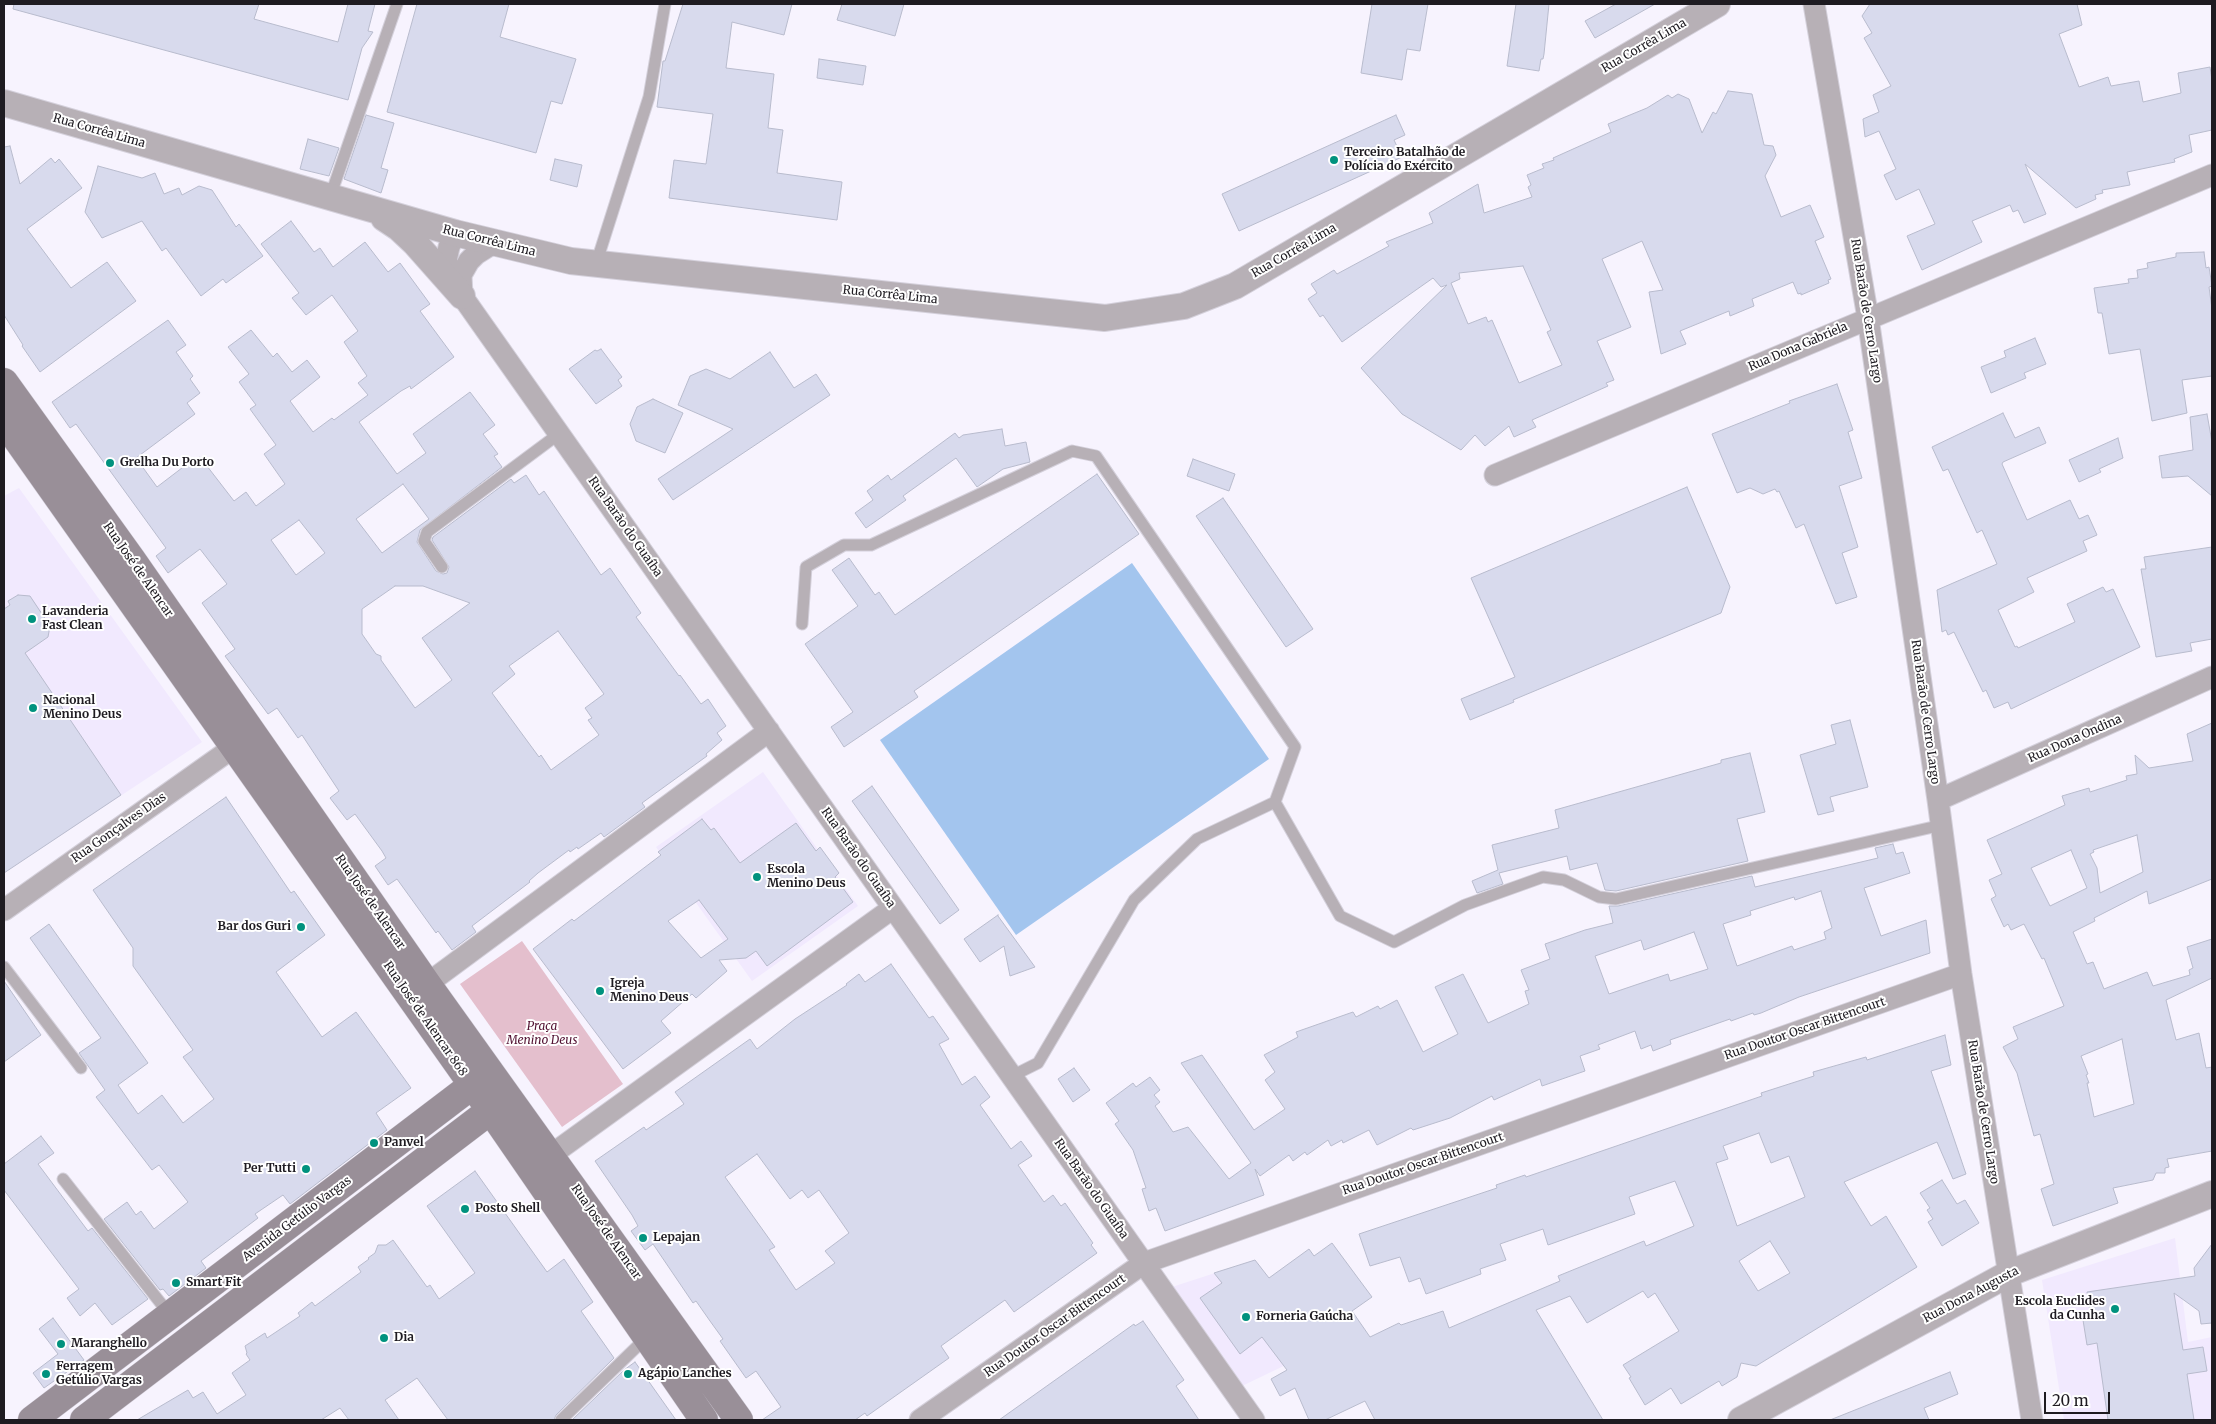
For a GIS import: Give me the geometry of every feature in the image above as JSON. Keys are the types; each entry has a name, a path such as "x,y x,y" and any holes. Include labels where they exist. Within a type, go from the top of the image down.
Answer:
{"main road":[{"name":"Rua José de Alencar","path":"4,382 427,984 481,1078 500,1104 647,1337 704,1420"},
{"name":"Rua José de Alencar","path":"4,421 378,953"},
{"path":"48,483 111,532"},
{"path":"227,697 234,747 282,776"},
{"name":"Rua José de Alencar 868","path":"378,953 481,1078"},
{"name":"Avenida Getúlio Vargas","path":"32,1420 481,1078"},
{"name":"Rua José de Alencar","path":"500,1104 551,1155 739,1420"},
{"path":"84,1420 500,1104"}],"street":[{"name":"Rua Corrêa Lima","path":"4,104 455,233 571,262 1105,318 1184,306 1235,286 1717,4"},
{"name":"Rua Barão de Cerro Largo","path":"1814,4 1868,318 1942,825 1961,974 2032,1420"},
{"name":"Rua Dona Gabriela","path":"1495,475 2212,175"},
{"path":"359,205 400,228 462,296"},
{"name":"Rua Barão do Guaíba","path":"455,233 449,246 446,261 462,296 1254,1420"},
{"path":"462,296 461,275 469,261 476,254 495,242"},
{"name":"Rua Dona Ondina","path":"1938,800 2212,677"},
{"path":"378,953 402,972 427,984 769,731"},
{"name":"Rua Gonçalves Dias","path":"4,910 234,747"},
{"path":"551,1155 893,908"},
{"name":"Rua Doutor Oscar Bittencourt","path":"920,1420 1144,1263 1961,974"},
{"name":"Rua Dona Augusta","path":"1741,1420 2010,1273 2212,1194"}],"lane":[{"path":"330,197 397,4"},
{"path":"596,264 649,97 665,4"},
{"path":"442,567 424,541 427,532 560,433"},
{"path":"802,624 806,567 844,545 871,545 1072,451 1096,456 1295,746 1275,802 1197,839 1134,900 1038,1063 1012,1076"},
{"path":"1275,802 1340,916 1394,942 1465,905 1543,877 1564,880 1599,897 1616,899 1942,825"},
{"path":"4,966 81,1068"},
{"path":"63,1179 170,1315"},
{"path":"561,1420 647,1337"}],"shaded area":[{"path":"19,488 202,742 4,873 4,496"},
{"name":"Escola Menino Deus","path":"763,772 858,906 752,981 656,847"},
{"name":"Escola Euclides da Cunha","path":"2175,1238 2188,1342 2212,1337 2212,1420 2064,1420 2042,1280"},
{"name":"Forneria Gaúcha","path":"1255,1260 1321,1348 1242,1386 1172,1287"}],"green space":[{"name":"Praça Menino Deus","path":"522,941 623,1084 562,1127 460,984"}],"water":[{"path":"1132,563 1269,759 1016,935 880,740"}],"building":[{"path":"14,4 259,4 254,19 338,42 348,4 375,4 368,31 373,32 362,48 348,100 13,9"},
{"path":"417,4 509,4 500,37 576,59 562,104 551,101 536,153 387,112"},
{"path":"683,4 792,4 784,35 732,22 726,68 774,74 768,128 783,130 777,173 842,182 837,220 669,198 674,160 706,164 713,114 657,107 663,61 665,61"},
{"path":"842,4 904,4 895,36 837,20"},
{"path":"1372,4 1428,4 1420,51 1407,49 1402,80 1361,73"},
{"path":"1516,4 1549,4 1544,54 1539,71 1507,66"},
{"path":"1616,4 1655,4 1595,38 1585,21"},
{"path":"1870,4 2077,4 2082,25 2059,34 2079,87 2108,77 2111,86 2139,81 2143,102 2181,93 2178,73 2210,67 2212,80 2212,130 2189,135 2192,152 2174,159 2175,162 2127,172 2130,185 2102,190 2103,193 2095,195 2096,199 2076,208 2025,164 2046,214 2024,223 2018,210 2013,212 2010,205 1972,221 1982,242 1922,270 1907,236 1935,224 1919,189 1896,200 1884,175 1896,169 1879,131 1865,137 1863,119 1879,112 1873,95 1891,86 1864,38 1872,33 1862,16"},
{"path":"819,59 866,66 863,85 817,78"},
{"path":"1728,91 1752,94 1764,145 1773,146 1776,155 1765,176 1781,217 1810,205 1824,237 1815,241 1831,279 1828,280 1829,283 1801,295 1801,293 1798,294 1793,282 1752,299 1754,306 1730,316 1729,311 1680,331 1686,344 1661,354 1649,292 1663,290 1642,241 1602,259 1631,327 1597,341 1614,380 1606,383 1608,386 1532,420 1536,427 1514,437 1509,426 1485,446 1475,435 1461,450 1402,414 1361,368 1447,285 1441,287 1433,278 1342,342 1323,315 1320,317 1308,299 1317,293 1311,284 1334,270 1337,274 1389,246 1386,242 1433,223 1429,213 1478,184 1484,213 1532,197 1528,187 1531,185 1527,175 1544,168 1542,164 1554,160 1553,158 1611,132 1608,124 1647,108 1668,95 1672,98 1678,94 1689,99 1702,133 1713,112 1716,114","holes":["1523,266 1551,330 1547,332 1562,365 1519,383 1492,320 1488,322 1486,317 1468,324 1451,283 1460,279 1459,273"]},
{"path":"366,115 394,123 381,168 388,170 381,193 344,179"},
{"path":"1396,115 1405,135 1394,140 1402,157 1239,231 1222,194"},
{"path":"308,139 339,148 329,176 300,169"},
{"path":"10,146 20,184 51,158 55,163 59,159 82,188 27,229 71,288 107,262 136,301 40,372 4,315 4,147"},
{"path":"555,159 582,165 577,187 550,180"},
{"path":"98,166 142,178 155,173 164,194 179,188 182,195 199,186 212,190 236,227 239,224 263,256 226,283 223,279 201,296 166,248 162,251 142,221 102,238 85,212"},
{"path":"291,221 314,252 320,248 333,267 365,242 388,272 400,263 430,304 420,311 454,357 411,389 410,386 401,391 359,422 397,474 426,453 413,434 470,392 495,425 483,434 498,454 494,456 502,467 420,530 417,542 436,571 443,574 447,573 449,567 432,540 433,537 511,479 514,483 526,475 539,495 544,491 601,575 610,568 641,613 636,617 679,676 701,704 708,699 726,726 717,733 722,740 706,754 707,756 642,803 645,807 604,837 601,833 578,849 577,847 570,852 569,850 472,926 476,932 452,950 438,931 436,933 397,879 388,885 375,866 386,858 382,851 355,814 347,820 330,798 339,791 302,735 298,738 277,708 268,714 225,656 235,649 202,603 227,584 200,549 168,573 156,556 166,548 76,424 70,428 52,402 168,320 186,345 176,352 193,376 190,379 200,393 187,403 195,414 136,458 157,487 195,458 196,460 200,457 234,501 246,492 256,506 285,484 264,454 276,445 250,409 256,405 239,382 249,374 228,347 251,330 273,357 277,353 292,372 307,360 320,377 290,401 313,432 332,418 334,420 368,395 358,383 367,376 344,342 358,331 332,295 306,315 292,298 299,293 261,244","holes":["403,484 429,519 382,553 356,519","299,520 325,553 296,575 271,540","395,586 423,586 470,603 422,638 452,680 415,708 381,660 381,656 376,654 362,634 362,609","558,631 604,694 585,708 592,718 588,720 599,735 551,770 541,755 539,757 492,693 515,674 509,666"]},
{"path":"2204,252 2206,268 2209,267 2212,286 2209,287 2212,309 2212,376 2182,380 2187,413 2152,421 2140,349 2109,354 2102,313 2098,313 2094,288 2129,283 2128,279 2138,278 2137,270 2148,268 2147,263 2176,257 2176,253"},
{"path":"2035,338 2046,364 2024,373 2026,378 1991,393 1981,367 2006,357 2004,351"},
{"path":"601,349 622,377 618,380 622,386 596,404 569,369 595,350"},
{"path":"770,352 794,388 816,374 830,395 673,500 658,479 733,429 678,405 690,376 706,369 730,379"},
{"path":"1837,384 1853,430 1848,432 1862,478 1839,486 1858,547 1842,553 1857,597 1836,604 1804,524 1796,528 1779,491 1777,492 1775,489 1763,494 1750,488 1737,493 1712,434 1790,403 1789,401"},
{"path":"653,399 683,413 665,453 636,441 630,424 637,407"},
{"path":"2003,413 2015,438 2039,427 2046,443 2002,464 2027,520 2070,500 2079,519 2088,515 2097,535 2083,541 2087,551 2027,578 2034,592 1998,610 2015,647 2017,646 2018,648 2075,622 2067,604 2103,587 2106,592 2113,589 2140,647 2011,709 2008,702 1994,708 1986,690 1983,692 1954,632 1948,635 1946,630 1942,632 1937,590 1997,564 1982,530 1977,533 1948,469 1943,471 1932,447"},
{"path":"2207,414 2212,442 2212,496 2188,476 2162,478 2159,456 2193,450 2190,417"},
{"path":"1002,429 1005,446 1026,442 1030,462 1003,469 977,487 956,458 903,496 906,500 866,528 855,513 873,500 867,491 888,475 891,480 955,433 959,438 963,435"},
{"path":"2118,438 2123,458 2099,469 2101,472 2079,482 2069,460"},
{"path":"1193,459 1235,474 1229,491 1187,476"},
{"path":"1097,474 1139,534 914,691 918,697 844,747 831,727 853,712 805,644 858,606 832,570 849,558 875,595 879,592 895,615"},
{"path":"1687,487 1730,587 1721,613 1513,700 1514,702 1470,720 1461,699 1515,677 1471,578"},
{"path":"1223,498 1313,629 1286,647 1196,516"},
{"path":"2212,547 2212,639 2190,643 2192,651 2156,657 2141,569 2146,569 2144,557"},
{"name":"Nacional Menino Deus","path":"18,595 30,596 50,626 48,637 25,653 121,795 4,873 4,609 10,605 8,601"},
{"path":"1850,720 1868,787 1830,797 1834,811 1818,815 1800,755 1836,744 1831,725"},
{"path":"2212,723 2212,879 2149,904 2147,891 2094,918 2095,921 2073,932 2087,964 2093,962 2104,989 2147,972 2153,986 2190,975 2189,970 2193,968 2187,947 2212,939 2212,978 2166,1000 2176,1040 2199,1033 2206,1068 2212,1067 2212,1151 2167,1159 2169,1167 2165,1168 2165,1173 2156,1173 2153,1180 2113,1188 2118,1203 2053,1226 2041,1189 2054,1184 2040,1134 2034,1136 2017,1073 2003,1047 2018,1039 2013,1027 2064,1006 2044,958 2042,959 2024,924 2011,930 2008,924 2004,927 1991,899 1996,896 1989,880 2002,874 1987,840 2065,805 2062,796 2089,788 2090,792 2127,780 2126,776 2137,774 2135,755 2149,768 2193,761 2187,734","holes":["2137,835 2143,872 2100,893 2097,868 2090,854 2094,852 2093,850","2071,850 2087,888 2050,906 2031,868","2122,1039 2134,1104 2094,1117 2087,1083 2089,1083 2086,1075 2088,1074 2081,1056"]},
{"path":"1750,753 1765,812 1737,819 1748,861 1616,891 1605,890 1597,863 1570,870 1567,856 1499,873 1503,884 1477,893 1472,881 1498,870 1492,845 1559,828 1555,810"},
{"path":"872,786 959,910 940,924 852,801"},
{"path":"226,797 291,893 294,891 325,935 276,972 322,1037 356,1012 411,1088 376,1113 387,1130 290,1204 283,1195 255,1214 258,1218 201,1261 206,1268 169,1296 163,1289 160,1290 104,1219 127,1202 136,1215 141,1211 154,1229 188,1202 159,1165 152,1170 96,1097 105,1090 79,1053 101,1038 30,938 49,924 148,1063 118,1085 138,1114 162,1095 183,1123 214,1099 183,1057 193,1050 133,966 133,948 93,890"},
{"path":"702,819 711,830 714,828 740,863 796,823 816,851 820,847 839,873 835,877 853,902 767,966 756,951 746,958 719,960 727,971 696,998 692,994 661,1021 671,1033 623,1069 533,949 572,919 574,921 661,855 658,852","holes":["699,900 728,939 701,958 668,921"]},
{"path":"1893,844 1896,854 1903,852 1910,873 1864,888 1881,936 1926,920 1930,953 1799,997 1761,1013 1754,1015 1753,1013 1731,1021 1730,1019 1670,1040 1671,1044 1653,1051 1651,1045 1641,1049 1635,1031 1598,1045 1600,1049 1580,1056 1585,1071 1542,1086 1540,1079 1494,1100 1492,1096 1450,1118 1413,1130 1411,1128 1377,1145 1369,1130 1343,1143 1342,1140 1331,1146 1328,1140 1307,1155 1305,1152 1293,1161 1289,1155 1260,1176 1255,1169 1264,1195 1165,1231 1156,1208 1149,1211 1142,1189 1146,1188 1133,1150 1115,1124 1119,1121 1106,1103 1133,1083 1136,1087 1150,1077 1160,1090 1154,1095 1160,1102 1155,1106 1173,1132 1188,1127 1229,1179 1251,1163 1181,1063 1202,1055 1254,1130 1285,1109 1265,1080 1275,1072 1264,1055 1298,1037 1296,1032 1353,1012 1356,1017 1378,1006 1380,1009 1397,1000 1423,1052 1458,1034 1435,987 1463,974 1488,1023 1529,1004 1525,991 1529,990 1521,970 1550,959 1545,944 1585,930 1613,923 1609,906 1618,906 1752,876 1755,887 1878,858 1875,848","holes":["1821,891 1832,928 1824,932 1826,939 1794,950 1792,946 1737,966 1723,924 1751,915 1750,911 1794,897 1795,900","1694,932 1708,969 1670,981 1668,974 1609,994 1595,956 1641,940 1644,950"]},
{"path":"998,915 1035,967 1010,976 1004,946 980,962 964,939"},
{"path":"891,964 929,1018 933,1016 949,1039 939,1044 962,1085 975,1076 990,1097 980,1105 1011,1149 1021,1141 1032,1156 1018,1165 1044,1202 1053,1195 1061,1206 1065,1203 1093,1243 1091,1245 1097,1253 1014,1312 1005,1300 941,1346 949,1358 867,1416 865,1413 855,1420 762,1420 781,1407 756,1371 746,1378 720,1341 723,1339 696,1301 693,1303 653,1244 645,1250 631,1231 638,1226 632,1215 595,1161 644,1127 646,1130 684,1104 675,1092 750,1039 757,1049 795,1019 847,985 859,974 865,982","holes":["757,1154 790,1199 802,1190 808,1198 819,1190 849,1233 825,1251 835,1263 796,1290 769,1250 775,1247 725,1177"]},
{"path":"4,981 41,1035 4,1062"},
{"path":"1945,1035 1951,1065 1931,1071 1966,1174 1953,1179 1937,1142 1844,1182 1871,1226 1886,1216 1917,1267 1756,1366 1741,1363 1737,1377 1722,1386 1719,1381 1681,1404 1671,1388 1645,1405 1623,1365 1679,1331 1655,1293 1648,1298 1643,1291 1587,1323 1570,1296 1536,1310 1603,1420 1375,1420 1365,1401 1325,1420 1309,1420 1295,1388 1280,1396 1271,1379 1287,1370 1262,1337 1240,1354 1200,1298 1222,1283 1214,1273 1255,1260 1269,1278 1309,1249 1314,1256 1332,1243 1372,1297 1352,1311 1370,1337 1399,1323 1401,1325 1443,1311 1449,1328 1560,1281 1558,1276 1644,1241 1646,1246 1694,1226 1675,1181 1629,1197 1635,1214 1548,1245 1543,1229 1500,1244 1506,1260 1480,1269 1481,1274 1426,1294 1420,1278 1409,1282 1400,1257 1370,1266 1359,1234 1497,1188 1496,1185 1525,1175 1526,1177 1762,1096 1761,1093 1814,1076 1813,1072 1866,1057 1867,1060","holes":["1759,1133 1771,1163 1789,1156 1805,1197 1737,1226 1716,1163 1728,1159 1723,1146","1770,1241 1790,1273 1758,1291 1739,1261"]},
{"path":"1074,1068 1090,1090 1073,1102 1058,1079"},
{"path":"41,1136 54,1153 38,1164 88,1231 92,1228 148,1299 112,1325 95,1303 80,1316 67,1298 79,1289 4,1190 4,1164"},
{"path":"475,1171 547,1272 564,1259 593,1302 581,1311 614,1358 556,1415 554,1420 448,1420 417,1378 385,1400 399,1420 349,1420 340,1408 321,1420 137,1420 188,1390 193,1398 203,1392 217,1414 246,1395 232,1373 250,1360 246,1354 245,1346 265,1333 267,1338 300,1316 298,1313 312,1302 315,1306 361,1272 358,1267 375,1253 378,1245 386,1245 393,1240 427,1287 430,1285 439,1299 475,1273 427,1206"},
{"path":"1942,1180 1957,1204 1965,1200 1979,1223 1942,1246 1928,1222 1933,1219 1927,1210 1930,1208 1920,1193"},
{"path":"2212,1244 2212,1323 2201,1324 2199,1311 2174,1293 2183,1350 2203,1347 2207,1371 2187,1374 2194,1420 2108,1420 2097,1343 2087,1345 2083,1320 2091,1319 2087,1292 2195,1276 2194,1268"},
{"name":"Maranghello","path":"53,1318 84,1360 44,1388 33,1373 58,1354 39,1329"},
{"path":"1143,1321 1184,1380 1176,1386 1199,1420 999,1420 1134,1324 1135,1326"},
{"path":"635,1362 676,1420 572,1420 624,1370"},
{"path":"1950,1372 1958,1394 1924,1408 1929,1420 1830,1420"}],"place":[{"name":"Terceiro Batalhão de Polícia do Exército","path":"1334,160"},
{"name":"Grelha Du Porto","path":"110,463"},
{"name":"Lavanderia Fast Clean","path":"32,619"},
{"name":"Nacional Menino Deus","path":"33,708"},
{"name":"Escola Menino Deus","path":"757,877"},
{"name":"Bar dos Guri","path":"301,927"},
{"name":"Igreja Menino Deus","path":"600,991"},
{"name":"Panvel","path":"374,1143"},
{"name":"Per Tutti","path":"306,1169"},
{"name":"Posto Shell","path":"465,1209"},
{"name":"Lepajan","path":"643,1238"},
{"name":"Smart Fit","path":"176,1283"},
{"name":"Escola Euclides da Cunha","path":"2115,1309"},
{"name":"Forneria Gaúcha","path":"1246,1317"},
{"name":"Dia","path":"384,1338"},
{"name":"Maranghello","path":"61,1344"},
{"name":"Ferragem Getúlio Vargas","path":"46,1374"},
{"name":"Agápio Lanches","path":"628,1374"}]}
